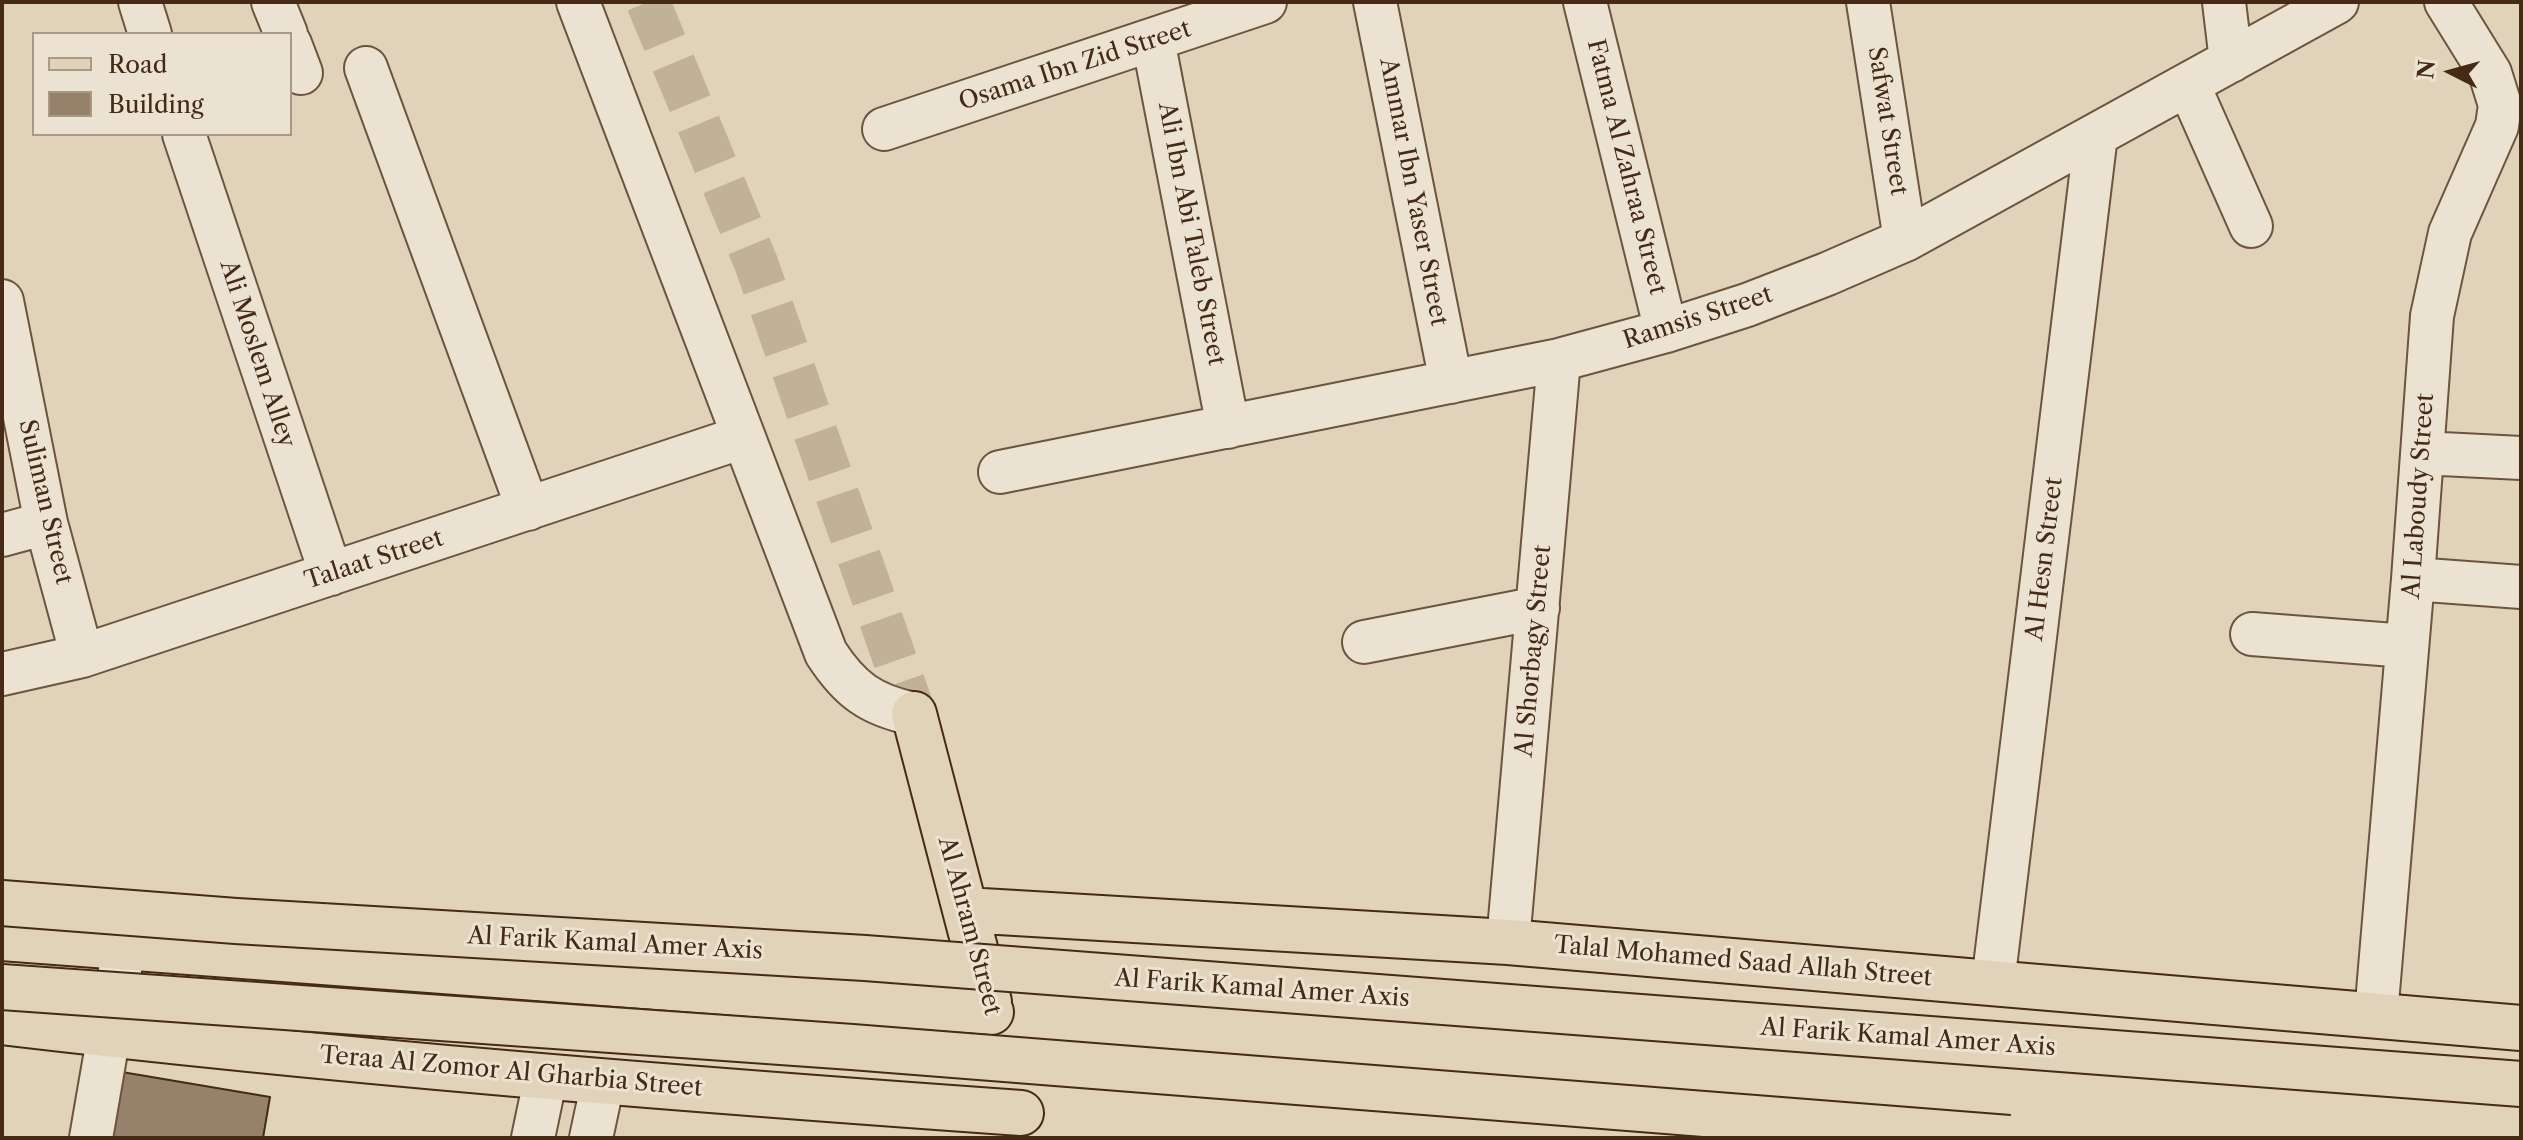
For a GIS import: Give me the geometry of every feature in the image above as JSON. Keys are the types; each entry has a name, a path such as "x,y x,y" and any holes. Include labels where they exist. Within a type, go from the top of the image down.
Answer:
{"main road":[{"name":"Al Ahram Street","path":"914,714 991,1012 1024,1125"},
{"name":"Al Farik Kamal Amer Axis","path":"2,903 236,921 865,958 2521,1084"},
{"name":"Talal Mohamed Saad Allah Street","path":"965,910 1508,942 2521,1028"},
{"path":"2,938 991,1012"},
{"path":"546,1076 547,978"},
{"path":"2,987 852,1047 2009,1138"},
{"name":"Teraa Al Zomor Al Gharbia Street","path":"2,1022 1024,1125"}],"street":[{"path":"140,2 149,32"},
{"path":"273,2 285,32"},
{"path":"578,2 826,653 853,688 872,701 914,714"},
{"name":"Osama Ibn Zid Street","path":"884,129 1265,2"},
{"name":"Ammar Ibn Yaser Street","path":"1375,2 1451,382"},
{"name":"Fatma Al Zahraa Street","path":"1585,2 1666,331"},
{"name":"Safwat Street","path":"1868,2 1905,240"},
{"path":"2224,2 2231,61"},
{"name":"Ramsis Street","path":"1000,472 1559,360 1666,331 1800,284 1905,240 2337,2"},
{"name":"Al Laboudy Street","path":"2376,1015 2432,316 2450,233 2497,126 2500,105 2490,73 2446,2"},
{"name":"Ali Ibn Abi Taleb Street","path":"1153,40 1228,427"},
{"path":"366,68 528,509"},
{"path":"2188,84 2251,226"},
{"name":"Al Hesn Street","path":"1993,983 2096,135"},
{"name":"Ali Moslem Alley","path":"185,136 331,574"},
{"name":"Suliman Street","path":"2,301 46,523 82,656"},
{"name":"Al Shorbagy Street","path":"1508,942 1559,360"},
{"name":"Talaat Street","path":"2,674 82,656 743,437"},
{"path":"2422,453 2521,458"},
{"path":"2,535 46,523"},
{"path":"2413,579 2521,587"},
{"path":"1364,642 1538,608"},
{"path":"2252,634 2407,646"},
{"path":"91,1138 124,947"},
{"path":"533,1138 546,1076"},
{"path":"591,1138 603,1082"}],"building":[{"path":"110,1070 270,1097 263,1138 99,1138"}],"tunnel":[{"path":"648,2 756,263 914,714"}]}
